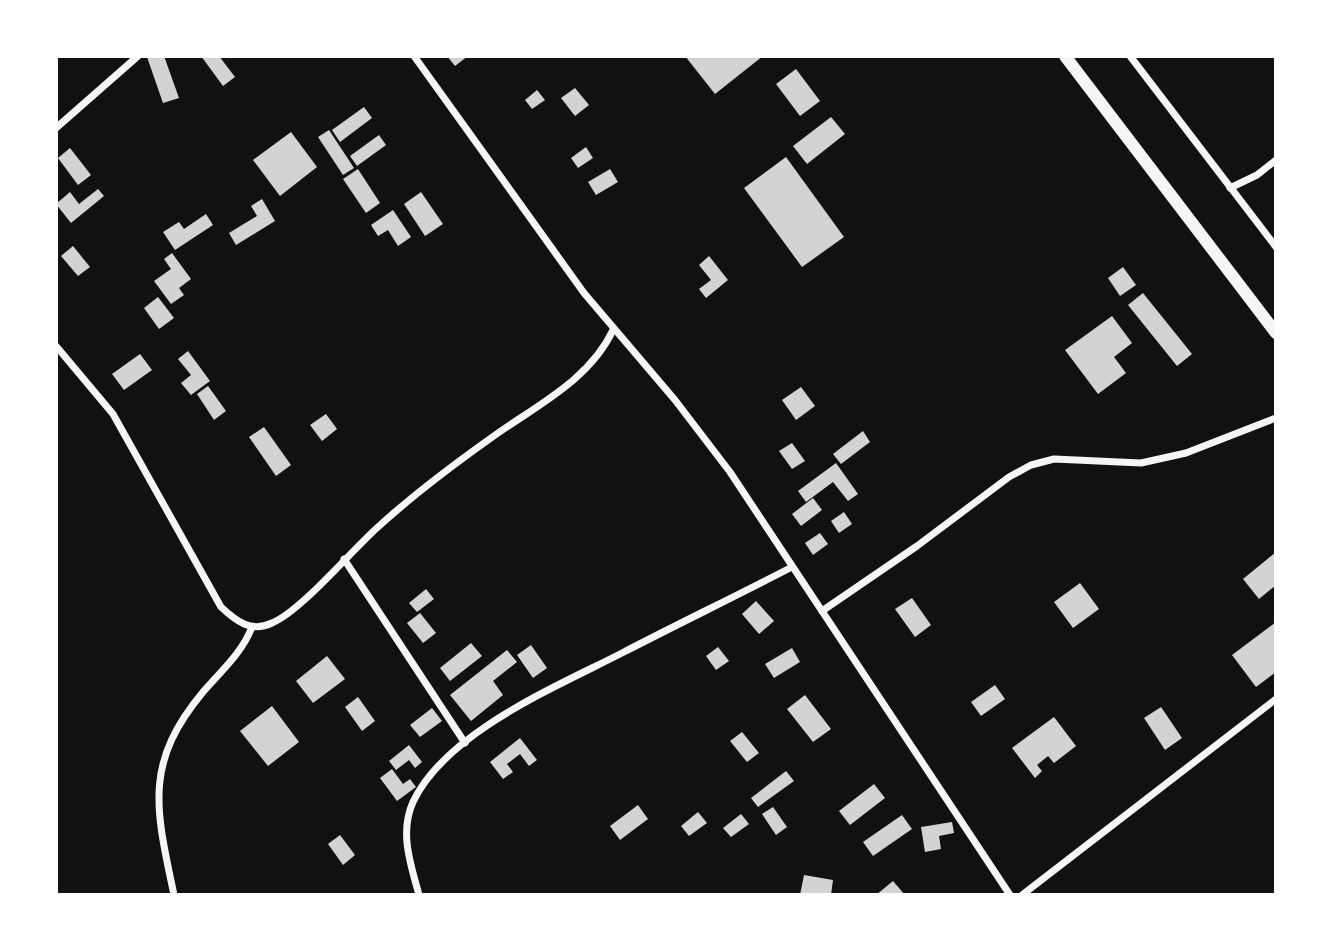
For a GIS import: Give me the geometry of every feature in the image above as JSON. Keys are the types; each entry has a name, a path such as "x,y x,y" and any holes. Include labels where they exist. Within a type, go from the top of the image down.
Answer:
{"street":[{"path":"56,128 138,56"},
{"path":"414,56 613,330 691,420 730,472 1010,895"},
{"path":"1065,56 1276,333"},
{"path":"1130,56 1276,247"},
{"path":"1230,188 1257,175 1276,160"},
{"path":"56,346 113,414 221,607 234,620 251,627 275,622 299,605 384,522 479,447 581,375 596,360 613,330"},
{"path":"822,611 928,538 1009,477 1031,465 1054,460 1141,463 1186,453 1276,418"},
{"path":"344,559 465,743"},
{"path":"419,895 407,851 406,825 412,804 439,764 465,743 541,695 792,567"},
{"path":"174,895 160,813 162,761 170,739 185,714 239,651 251,627"},
{"path":"1023,895 1276,699"}],"building":[{"path":"164,56 179,98 163,103 147,57"},
{"path":"201,56 219,56 235,77 223,86"},
{"path":"447,56 468,56 455,66"},
{"path":"685,56 763,56 715,94"},
{"path":"796,69 820,101 800,116 776,84"},
{"path":"575,88 589,105 575,116 561,98"},
{"path":"537,90 545,100 532,109 525,100"},
{"path":"364,107 372,118 340,142 332,130"},
{"path":"831,117 845,134 807,164 793,146"},
{"path":"329,130 354,168 343,175 318,137"},
{"path":"291,132 317,167 280,196 253,160"},
{"path":"379,135 386,145 357,166 350,156"},
{"path":"586,147 593,158 578,168 571,158"},
{"path":"70,148 91,175 78,185 58,158"},
{"path":"786,157 844,237 802,267 744,188"},
{"path":"358,169 380,203 366,213 343,179"},
{"path":"610,169 618,182 596,195 588,182"},
{"path":"98,189 104,196 71,223 56,204 70,192 79,204"},
{"path":"421,192 443,224 425,236 404,204"},
{"path":"262,199 275,221 236,245 229,233 257,216 251,206"},
{"path":"393,210 411,237 398,246 388,230 378,236 371,225"},
{"path":"206,214 213,225 175,250 163,232 179,222 184,229"},
{"path":"73,246 90,267 78,276 61,256"},
{"path":"172,253 191,279 179,288 184,295 171,304 154,281 171,269 164,259"},
{"path":"709,256 728,280 706,298 699,289 711,280 699,265"},
{"path":"1123,267 1136,285 1120,296 1108,278"},
{"path":"1143,293 1192,354 1177,366 1128,305"},
{"path":"158,297 174,318 159,329 144,308"},
{"path":"1112,316 1132,343 1114,357 1126,373 1098,394 1065,350"},
{"path":"188,351 210,381 191,395 181,383 191,375 178,359"},
{"path":"140,354 152,370 124,390 112,374"},
{"path":"208,386 226,411 214,420 197,394"},
{"path":"801,387 815,406 796,420 782,400"},
{"path":"326,414 337,429 322,441 310,425"},
{"path":"264,427 291,465 276,476 249,437"},
{"path":"863,431 870,442 841,464 833,454"},
{"path":"792,443 805,461 792,469 779,451"},
{"path":"836,463 858,494 848,501 833,482 806,502 798,491"},
{"path":"813,498 822,510 801,526 792,514"},
{"path":"844,512 852,524 839,533 831,521"},
{"path":"820,533 828,544 813,555 805,543"},
{"path":"1276,552 1276,585 1259,599 1243,579"},
{"path":"1080,583 1099,609 1073,628 1054,602"},
{"path":"426,589 434,599 417,612 409,603"},
{"path":"912,598 931,625 915,637 895,609"},
{"path":"756,601 774,621 759,634 742,614"},
{"path":"420,613 436,633 423,643 407,623"},
{"path":"1276,622 1276,672 1256,687 1232,655"},
{"path":"471,643 482,656 450,681 440,668"},
{"path":"531,645 547,668 533,678 517,655"},
{"path":"718,647 729,661 716,670 706,656"},
{"path":"792,648 800,662 774,678 765,664"},
{"path":"507,650 517,662 493,681 503,695 471,721 450,695"},
{"path":"327,656 345,679 313,703 296,681"},
{"path":"995,685 1005,699 981,716 971,702"},
{"path":"805,695 831,729 813,742 787,709"},
{"path":"358,697 375,721 362,731 345,707"},
{"path":"272,706 299,742 268,766 240,731"},
{"path":"1161,707 1182,738 1165,750 1144,718"},
{"path":"432,708 442,721 420,737 410,725"},
{"path":"1054,717 1076,746 1054,763 1048,756 1037,765 1042,771 1035,778 1012,748"},
{"path":"742,732 759,753 747,762 730,741"},
{"path":"520,738 537,760 529,766 520,754 507,764 513,772 503,779 490,762"},
{"path":"409,745 422,762 415,768 409,760 396,770 389,761"},
{"path":"392,769 403,784 410,779 416,787 397,801 380,778"},
{"path":"786,771 794,781 758,807 751,798"},
{"path":"874,784 885,798 850,825 839,811"},
{"path":"638,805 648,819 620,840 610,826"},
{"path":"773,807 787,827 776,835 762,814"},
{"path":"698,812 707,823 689,836 681,826"},
{"path":"741,814 749,824 731,837 723,828"},
{"path":"902,815 912,829 873,856 863,842"},
{"path":"952,822 954,833 939,836 941,849 925,852 921,827"},
{"path":"340,835 355,855 343,865 328,844"},
{"path":"804,875 833,880 831,895 800,895"},
{"path":"893,881 905,895 876,895"}]}
